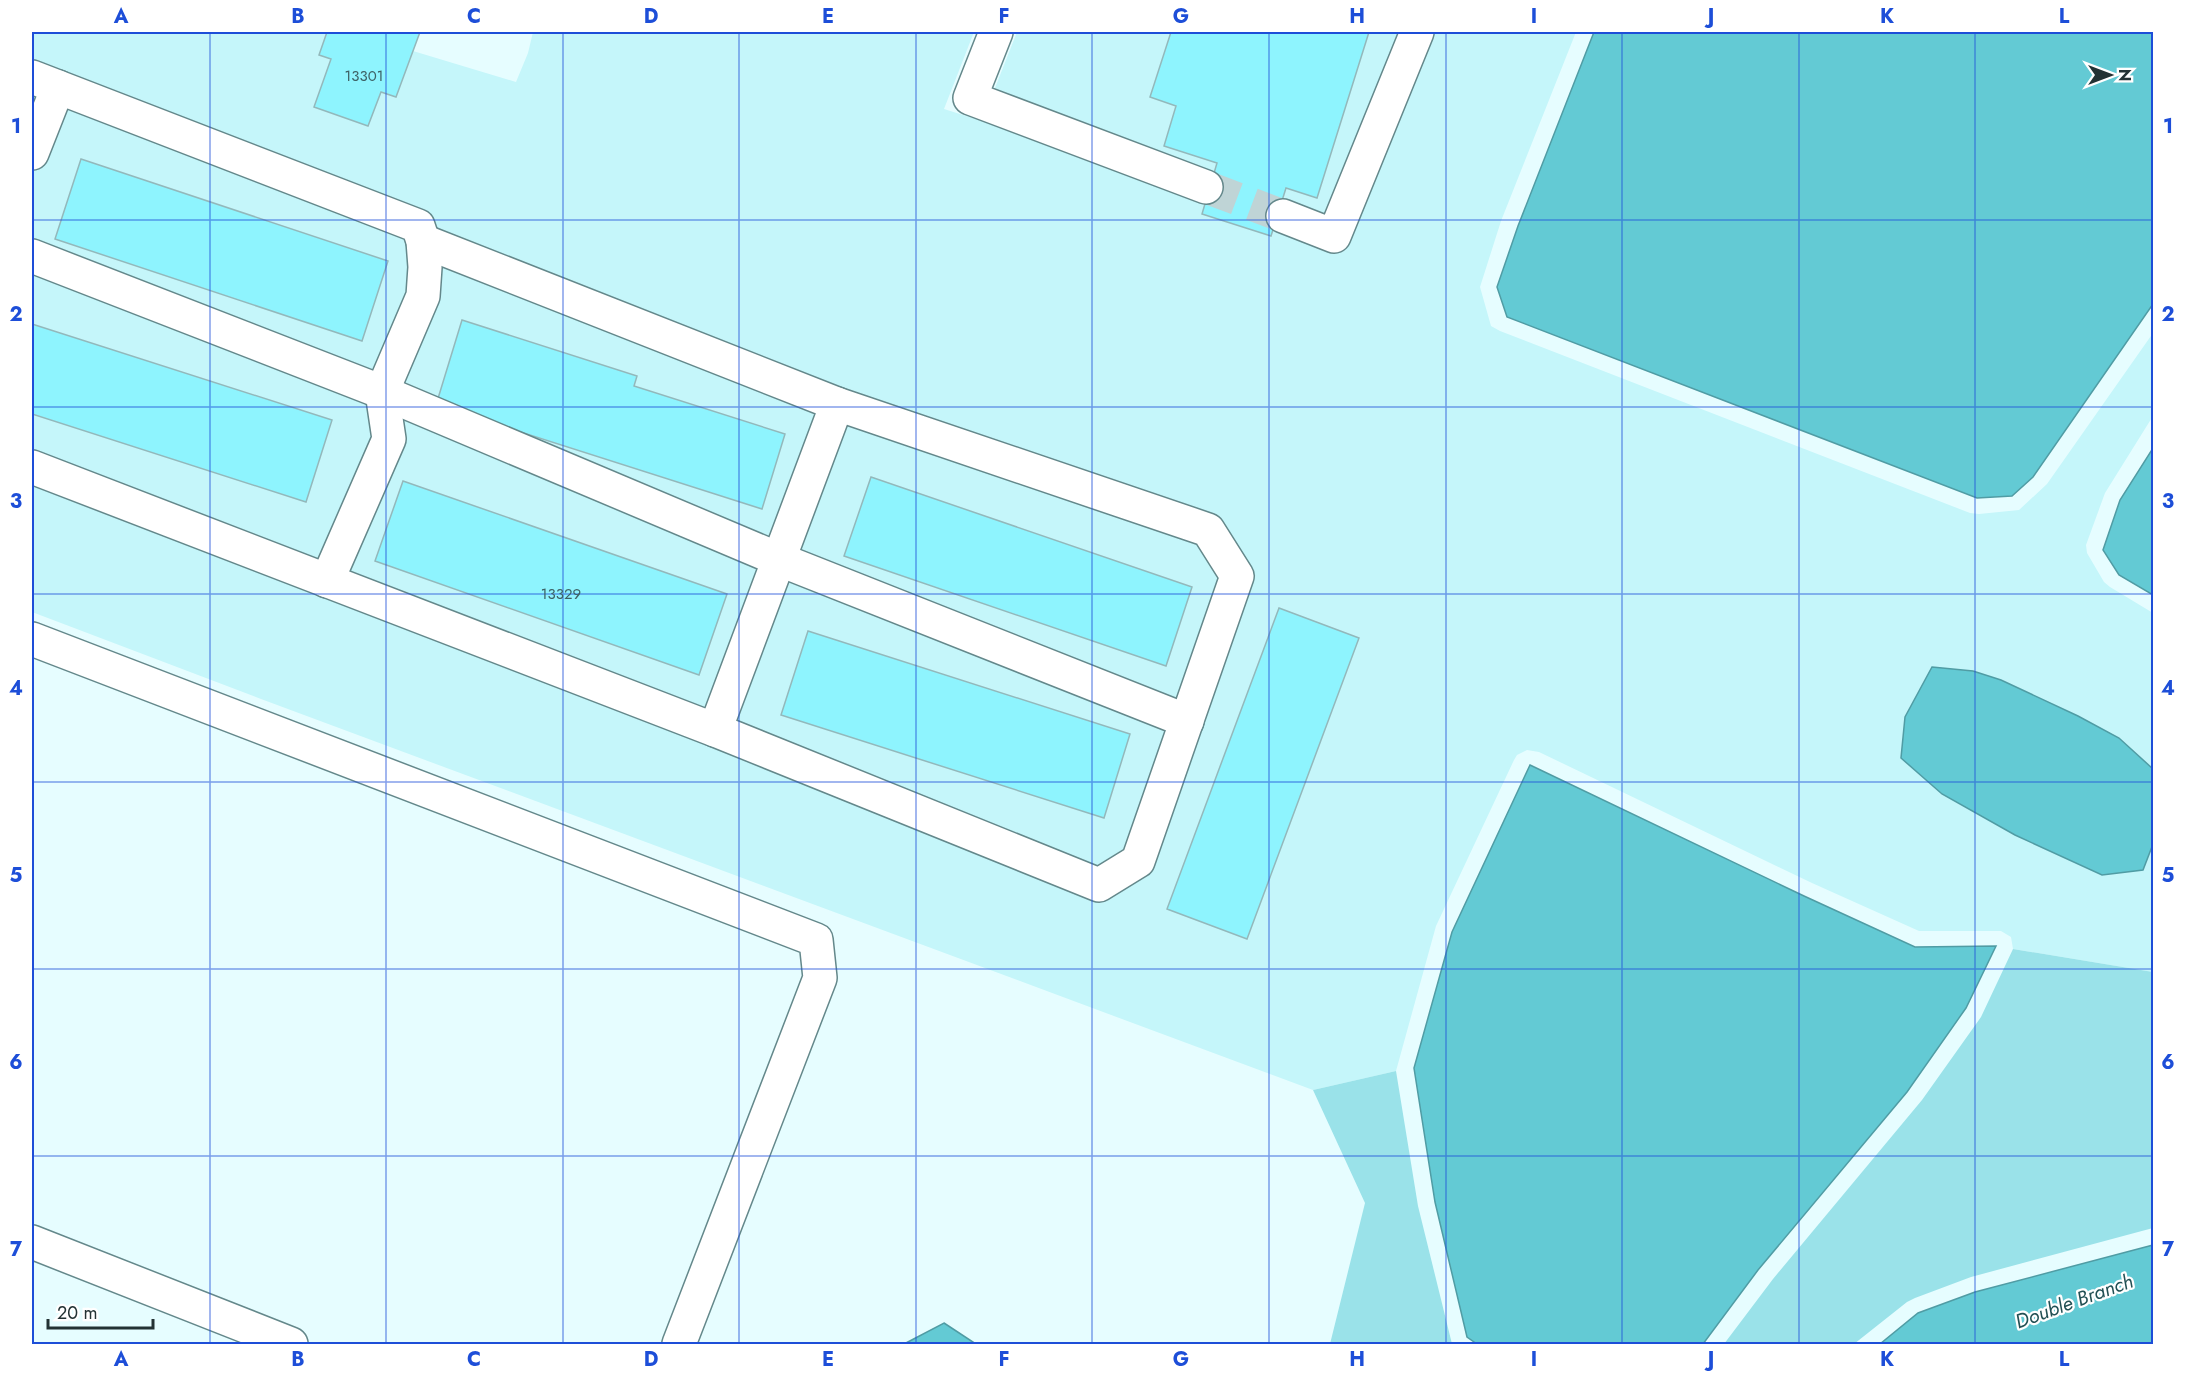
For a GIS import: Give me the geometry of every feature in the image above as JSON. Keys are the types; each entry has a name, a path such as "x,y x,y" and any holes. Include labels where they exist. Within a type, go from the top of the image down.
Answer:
{"street":[{"path":"996,32 970,98 1206,188"},
{"path":"1283,216 1334,236 1417,32"},
{"path":"32,153 45,82 418,226 423,241 425,267 423,296 382,392 389,439 327,581"},
{"path":"32,467 715,730 1099,885 1138,861 1237,576 1208,530 837,404 423,241"},
{"path":"32,256 382,392 778,559 1186,721"},
{"path":"715,730 837,404"},
{"path":"32,639 816,940 820,978 680,1344"},
{"path":"32,1242 291,1344"}],"shaded area":[{"path":"32,32 350,32 516,82 528,53 533,32 974,32 944,109 982,121 1017,32 1576,32 1501,221 1480,287 1491,326 1500,331 1970,513 1979,514 2019,510 2047,484 2153,333 2153,416 2105,493 2086,545 2087,553 2104,582 2153,613 2153,769 2119,738 2001,680 1973,671 1901,758 1942,794 2015,835 2102,875 2142,870 2153,844 2153,972 2013,949 2011,937 2001,931 1919,931 1812,883 1539,752 1527,750 1517,755 1514,760 1436,926 1396,1071 1313,1090 32,612"},
{"path":"2013,949 2153,972 2153,1228 1971,1277 1915,1298 1854,1344 1724,1344 1773,1279 1922,1100 1981,1017"},
{"path":"1396,1071 1418,1206 1452,1344 1330,1344 1365,1203 1313,1090"}],"water":[{"path":"1594,32 2153,32 2153,304 2033,477 2012,496 1977,498 1507,317 1497,287 1518,226"},
{"path":"2153,448 2153,595 2119,575 2103,550 2120,500"},
{"path":"1932,667 1973,671 2001,680 2119,738 2153,769 2153,844 2143,870 2102,875 2015,835 1942,794 1901,758 1905,717"},
{"path":"1530,765 1915,947 1996,946 1966,1008 1907,1092 1758,1270 1703,1344 1477,1344 1467,1337 1435,1202 1414,1068 1452,932"},
{"name":"Double Branch","path":"2153,1245 2153,1344 1880,1344 1918,1313 1975,1292"},
{"path":"944,1323 976,1344 904,1344"}],"building":[{"path":"327,32 420,32 396,97 381,92 368,126 314,107 331,59 319,55"},
{"path":"1171,32 1369,32 1317,198 1286,188 1271,236 1202,214 1217,163 1164,146 1176,106 1150,97"},
{"path":"81,159 388,261 362,341 55,239"},
{"path":"462,320 637,376 634,386 785,434 762,509 436,405"},
{"path":"32,324 332,420 306,502 32,414"},
{"path":"871,477 1192,587 1166,666 844,556"},
{"path":"403,481 727,594 699,675 375,561"},
{"path":"1279,608 1359,638 1247,939 1167,909"},
{"path":"808,631 1130,734 1104,818 781,715"}],"tunnel":[{"path":"1206,187 1283,216"}]}
